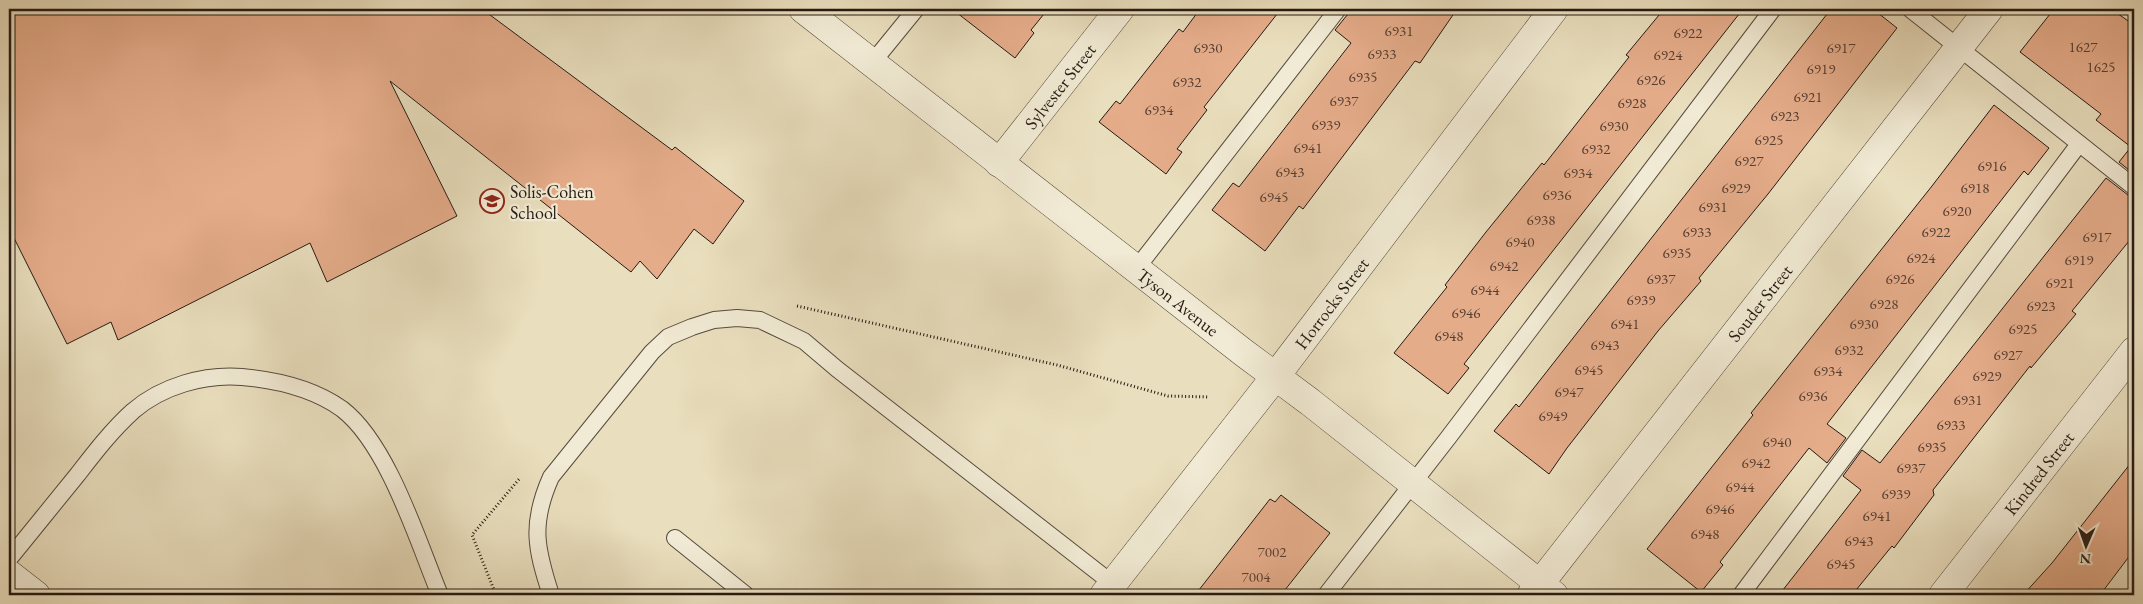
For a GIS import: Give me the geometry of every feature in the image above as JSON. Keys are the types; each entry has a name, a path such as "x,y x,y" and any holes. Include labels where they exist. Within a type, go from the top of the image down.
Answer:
{"street":[{"name":"Tyson Avenue","path":"802,9 1275,377 1310,402 1541,592"},
{"name":"Sylvester Street","path":"999,163 1120,9"},
{"name":"Horrocks Street","path":"1108,590 1275,377 1554,9"},
{"name":"Souder Street","path":"1541,592 1989,9"},
{"name":"Kindred Street","path":"1943,595 2134,351"},
{"path":"9,574 36,595"}],"lane":[{"path":"872,63 916,9"},
{"path":"1136,269 1338,9"},
{"path":"1326,595 1773,9"},
{"path":"1910,9 2134,187"},
{"path":"1741,595 2079,144"},
{"path":"551,595 541,565 537,541 541,499 551,477 652,352 668,337 714,320 737,318 760,320 804,341 837,370 1108,590"},
{"path":"9,559 111,432 133,411 154,396 180,385 211,378 246,377 271,381 314,394 342,409 359,427 378,452 392,476 440,595"},
{"path":"675,538 746,595"}],"path":[{"path":"795,305 1057,365 1168,396 1209,397"},
{"path":"496,595 472,535 523,474"}],"building":[{"path":"9,9 482,9 672,150 675,147 744,201 713,244 694,229 657,279 640,261 631,272 390,81 457,216 327,282 310,243 118,340 111,322 67,344 9,228"},
{"path":"952,9 1048,9 1031,30 1034,33 1015,58"},
{"path":"1200,9 1281,9 1204,107 1207,110 1177,149 1182,152 1166,174 1099,122 1116,101 1120,104 1179,29 1183,32"},
{"path":"1352,9 1457,9 1420,63 1415,61 1303,209 1299,206 1265,251 1212,210 1233,183 1239,187 1351,43 1335,30"},
{"path":"1664,9 1743,9 1464,364 1469,368 1448,394 1394,353 1447,287 1445,285 1486,232 1542,163 1544,165 1629,57 1626,55"},
{"path":"1831,9 1873,9 1897,28 1768,194 1699,278 1701,281 1658,331 1549,474 1494,431 1516,404 1519,407"},
{"path":"2054,9 2111,9 2134,25 2134,174 2119,162 2131,147 2096,120 2101,114 2020,52"},
{"path":"1994,105 2049,148 2028,175 2024,171 1827,424 1846,438 1827,463 1809,448 1720,562 1723,565 1701,592 1647,549 1753,415 1751,413"},
{"path":"2106,178 2128,195 2134,197 2134,235 2072,311 2076,314 2031,368 2030,366 1933,490 1934,495 1894,548 1892,546 1852,595 1779,595 1861,490 1843,476 1862,450 1880,463"},
{"path":"2134,459 2134,550 2100,595 2023,595 2052,563"},
{"path":"1281,495 1330,533 1281,595 1195,595 1270,499 1275,502"}],"place":[{"name":"Solis-Cohen School","path":"492,201"}]}
